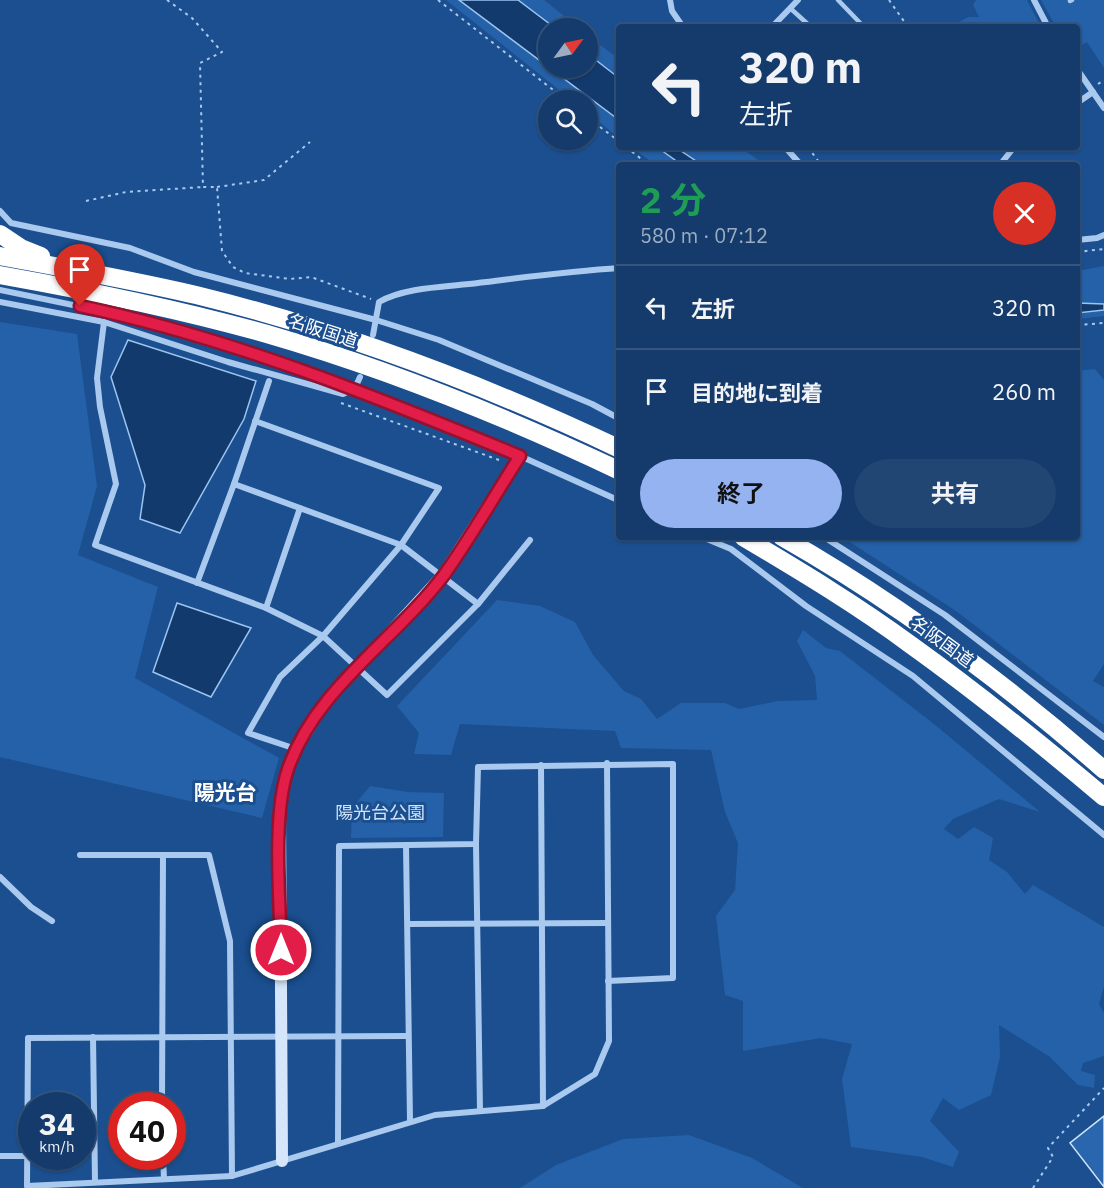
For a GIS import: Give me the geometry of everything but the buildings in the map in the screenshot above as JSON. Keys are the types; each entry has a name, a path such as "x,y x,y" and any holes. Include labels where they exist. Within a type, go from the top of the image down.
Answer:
{"highway":[{"path":"0,234 35,254 234,301 288,317 347,341"},
{"name":"名阪国道","path":"0,256 197,295 347,341 489,392 616,447"},
{"name":"名阪国道","path":"0,275 119,297 268,334 473,406 616,469"},
{"name":"名阪国道","path":"747,540 846,600 910,644 989,703 1104,797"},
{"name":"名阪国道","path":"787,540 923,628 1057,728 1104,770"},
{"path":"910,644 1104,809"},
{"path":"1057,728 1104,762"}],"street":[{"path":"670,0 672,11 681,24"},
{"path":"775,24 798,0"},
{"path":"1034,0 1046,24"},
{"path":"1080,73 1104,108"},
{"path":"1080,101 1093,92"},
{"path":"788,150 798,162"},
{"path":"1002,162 1012,150"},
{"path":"0,211 11,223 130,248 194,272 376,320 460,348 592,404 616,417"},
{"path":"1080,238 1097,238 1104,235"},
{"path":"373,335 379,302 387,297 441,287 579,270 616,268"},
{"path":"0,290 121,316 355,388 520,456 616,499"},
{"path":"0,302 104,322 218,359 343,394 355,388 360,378"},
{"path":"104,322 97,378 100,407 116,484 95,545 266,608 323,636 387,695 478,604 530,540"},
{"path":"197,583 269,381"},
{"path":"255,421 439,488 401,545 323,636 280,677 248,733 296,749"},
{"path":"282,1161 280,811 287,771 296,749 324,704 443,575 520,456"},
{"path":"234,484 401,545 478,604"},
{"path":"266,608 300,508"},
{"path":"709,540 731,549 806,606 913,676 1104,835"},
{"path":"829,540 945,615 1104,737"},
{"path":"27,1170 27,1186 232,1176 435,1115 543,1106 595,1074 609,1041 607,763"},
{"path":"480,1111 476,844 478,767 607,763 673,764 673,978 608,981"},
{"path":"542,765 543,1106"},
{"path":"338,1143 339,846 476,844"},
{"path":"406,845 410,1121"},
{"path":"80,855 209,855 230,941 232,1176"},
{"path":"162,1092 163,855"},
{"path":"0,877 31,907 52,921"},
{"path":"408,924 607,923"},
{"path":"28,1092 28,1038 407,1036"},
{"path":"93,1037 95,1182"},
{"path":"0,1156 18,1156"},
{"path":"164,1170 164,1179"}],"lane":[{"path":"838,0 861,24"},
{"path":"790,8 808,24"}],"path":[{"path":"167,0 192,18 222,52 200,63 203,187"},
{"path":"438,0 553,90"},
{"path":"889,0 906,24"},
{"path":"598,126 616,139"},
{"path":"86,201 126,192 217,187 264,180 310,142"},
{"path":"630,150 645,162"},
{"path":"217,187 222,251 233,267 245,273 290,279 311,277 379,302"},
{"path":"1080,252 1104,249"},
{"path":"1080,325 1104,323"},
{"path":"1034,1188 1053,1157 1048,1148 1104,1088"}],"green space":[{"path":"446,0 459,0 538,59 538,73"},
{"path":"518,0 544,0 566,18 542,18"},
{"path":"976,0 1027,0 1039,24 955,24 968,17 979,17 973,5"},
{"path":"1041,0 1104,0 1104,68 1087,42 1080,46 1080,24 1054,24"},
{"path":"598,43 616,57 616,76 598,62"},
{"path":"544,78 563,78 579,90 559,90"},
{"path":"598,104 616,118 616,136 598,121"},
{"path":"635,150 661,150 678,162 652,162"},
{"path":"680,150 744,150 761,162 698,162"},
{"path":"1104,266 1104,304 1080,303 1080,270"},
{"path":"1104,310 1104,316 1080,319 1080,313"},
{"path":"0,322 77,334 97,486 78,555 158,587 135,678 279,758 262,818 0,757"},
{"path":"1095,369 1104,380 1104,664 1093,681 1104,687 1104,725 956,611 847,540 1080,540 1080,371"},
{"path":"497,600 540,606 575,622 593,655 624,691 641,699 657,719 681,703 725,703 739,709 778,701 817,700 815,676 797,641 803,630 826,648 840,651 934,724 1040,812 999,799 953,819 944,829 958,839 974,827 993,838 989,860 1007,872 1025,894 1033,885 1104,927 1104,987 1099,1004 1104,1013 1104,1056 1083,1063 1081,1071 1095,1075 1094,1088 1078,1085 1050,1057 999,1025 1000,1057 991,1095 959,1110 943,1098 930,1121 959,1152 953,1167 922,1157 851,1147 842,1079 852,1044 821,1038 743,1051 743,1001 725,995 716,916 735,890 738,843 725,812 711,750 621,748 615,731 460,724 451,755 414,754 419,733 397,706"},
{"name":"陽光台公園","path":"370,786 408,792 444,793 443,837 351,838 352,808"},
{"path":"689,1135 752,1158 803,1188 520,1188 556,1165 623,1139"}],"shaded area":[{"path":"459,0 518,0 542,18 538,18 538,59"},
{"path":"598,62 616,76 616,118 598,104 598,90 579,90 563,78 598,78"},
{"path":"661,150 680,150 698,162 678,162"},
{"path":"1080,303 1104,304 1104,310 1080,313"},
{"path":"128,340 256,381 244,419 180,533 140,519 145,485 111,377"},
{"path":"177,603 251,628 211,697 153,672"}],"district":[{"name":"陽光台","path":"225,793"}],"route":[{"path":"80,306 243,351 355,388 520,456 443,575 324,704 298,744 287,771 280,811 281,950"}]}
